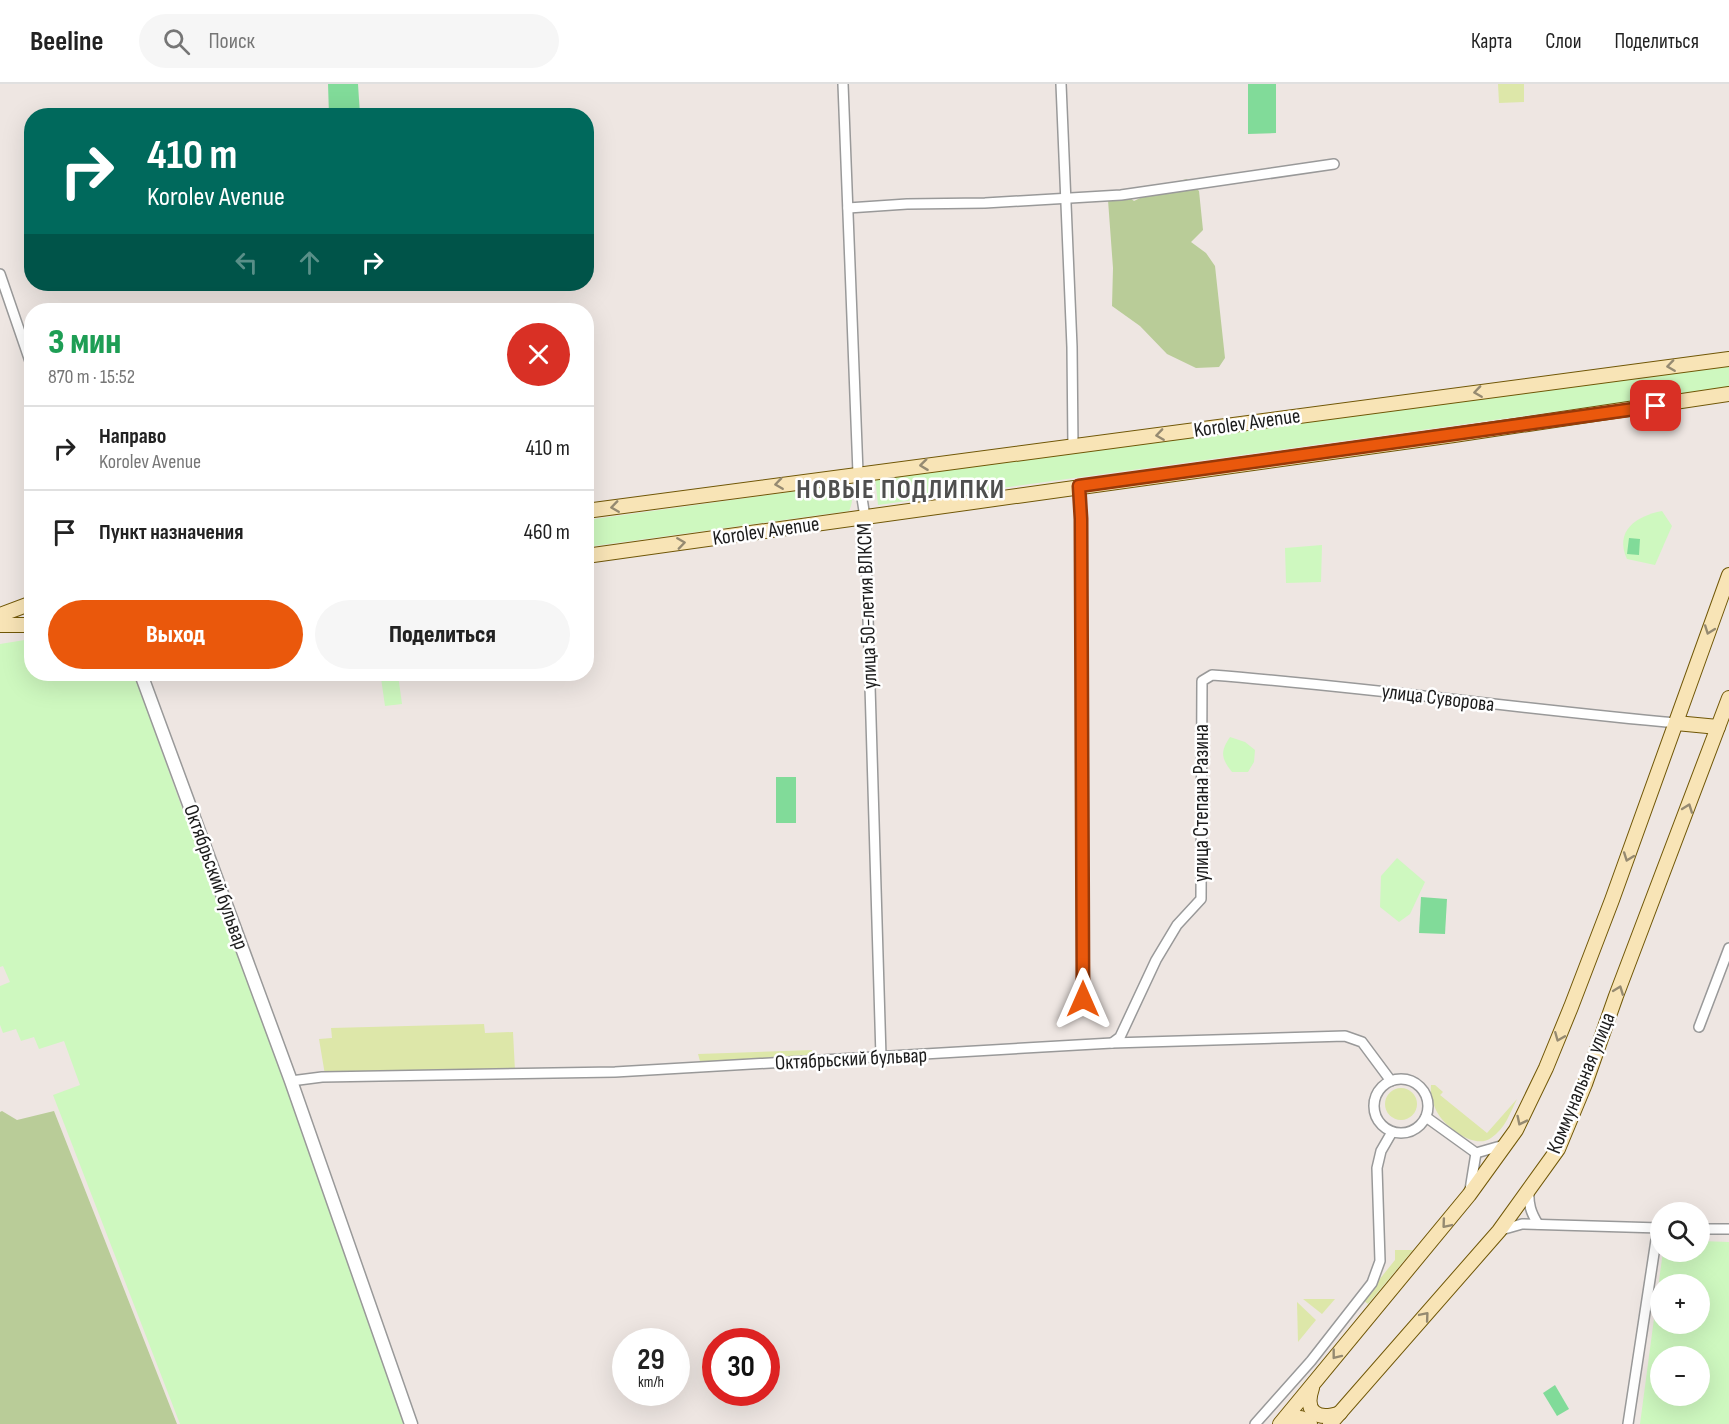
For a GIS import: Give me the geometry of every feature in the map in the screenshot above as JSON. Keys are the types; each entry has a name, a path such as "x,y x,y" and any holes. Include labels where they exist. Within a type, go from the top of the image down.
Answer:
{"main road":[{"name":"Korolev Avenue","path":"594,510 1729,359"},
{"name":"Korolev Avenue","path":"594,555 1454,435 1729,394"},
{"name":"Коммунальная улица","path":"1280,1424 1469,1195 1516,1130 1561,1032 1729,575"},
{"path":"0,615 24,606"},
{"path":"0,625 24,624"},
{"name":"Коммунальная улица","path":"1312,1386 1309,1402 1312,1412 1335,1419 1499,1231 1558,1149 1724,728 1729,698"},
{"path":"1676,723 1724,728"},
{"name":"Коммунальная улица","path":"1280,1424 1290,1418 1299,1417 1310,1424"}],"street":[{"name":"улица 50-летия ВЛКСМ","path":"843,84 858,474 865,516 881,1057"},
{"path":"1061,84 1073,447"},
{"path":"848,208 1120,195 1334,164"},
{"path":"0,274 24,344"},
{"path":"1079,486 1083,999"},
{"name":"улица Суворова","path":"1202,681 1212,675 1281,680 1676,723"},
{"name":"Октябрьский бульвар","path":"144,681 291,1081 411,1424"},
{"name":"улица Степана Разина","path":"1112,1043 1120,1037 1156,960 1177,925 1201,899 1202,681"},
{"path":"1699,1027 1729,948"},
{"name":"Октябрьский бульвар","path":"291,1081 322,1077 615,1072 1112,1043 1345,1036 1362,1042 1391,1081"},
{"path":"1391,1081 1411,1082 1426,1096 1428,1107 1426,1118 1408,1133 1392,1132 1377,1118 1374,1108 1377,1096 1382,1088 1391,1081"},
{"path":"1426,1118 1476,1153"},
{"path":"1255,1424 1311,1361 1372,1283 1380,1261 1377,1168 1381,1151 1392,1132"},
{"path":"1476,1153 1507,1144"},
{"path":"1469,1195 1476,1153"},
{"path":"1529,1190 1528,1200 1531,1212 1538,1224"},
{"path":"1499,1231 1510,1226 1538,1224 1650,1228"},
{"path":"1710,1229 1729,1229"},
{"path":"1628,1424 1654,1262"}],"green space":[{"path":"328,84 358,84 360,108 329,108"},
{"path":"1248,84 1276,84 1276,133 1248,134"},
{"path":"1498,84 1524,84 1524,102 1499,103"},
{"path":"1187,179 1199,191 1203,230 1191,242 1206,253 1215,266 1225,358 1219,367 1196,368 1167,354 1140,326 1112,306 1113,268 1108,200 1123,193 1134,201 1171,183"},
{"path":"1729,362 1729,387 1726,388 878,505 875,477"},
{"path":"848,484 852,497 849,511 594,546 594,519"},
{"path":"1662,511 1672,526 1655,565 1627,559 1623,540 1630,526 1652,513"},
{"path":"1629,538 1640,539 1639,555 1627,554"},
{"path":"1322,545 1321,582 1286,583 1285,548"},
{"path":"24,640 24,681 137,681 186,819 300,1119 405,1424 180,1424 53,1095 80,1085 64,1041 39,1049 34,1037 21,1041 16,1029 3,1033 0,1025 0,986 10,982 3,966 0,967 0,644"},
{"path":"381,681 399,681 402,704 385,706"},
{"path":"1230,737 1245,742 1255,750 1254,762 1248,772 1232,772 1226,763 1223,751"},
{"path":"776,777 796,777 796,823 776,823"},
{"path":"1397,858 1425,882 1410,914 1399,922 1380,907 1381,876"},
{"path":"1421,897 1447,899 1445,934 1419,933"},
{"path":"484,1024 485,1033 513,1032 515,1071 325,1075 319,1039 332,1038 331,1028"},
{"path":"812,1050 812,1059 701,1065 698,1054"},
{"path":"1431,1085 1435,1085 1443,1092 1440,1095 1487,1133 1517,1099 1500,1130 1491,1138 1477,1141 1453,1130 1441,1118 1433,1102"},
{"path":"1401,1088 1412,1093 1417,1104 1412,1115 1401,1120 1390,1115 1385,1104 1390,1093"},
{"path":"54,1111 177,1424 0,1424 0,1112 17,1120"},
{"path":"1710,1241 1729,1242 1729,1424 1640,1424 1650,1349 1650,1406 1710,1406 1710,1346 1650,1346 1652,1334 1710,1334 1710,1274 1660,1274 1662,1262 1710,1262"},
{"path":"1395,1250 1413,1250 1368,1304 1363,1300 1395,1260"},
{"path":"1303,1299 1335,1299 1322,1314"},
{"path":"1297,1302 1316,1320 1298,1342"},
{"path":"1555,1385 1569,1409 1557,1416 1543,1393"}],"district":[{"name":"НОВЫЕ ПОДЛИПКИ","path":"901,490"}],"route":[{"path":"1083,999 1079,486 1656,406"}]}
